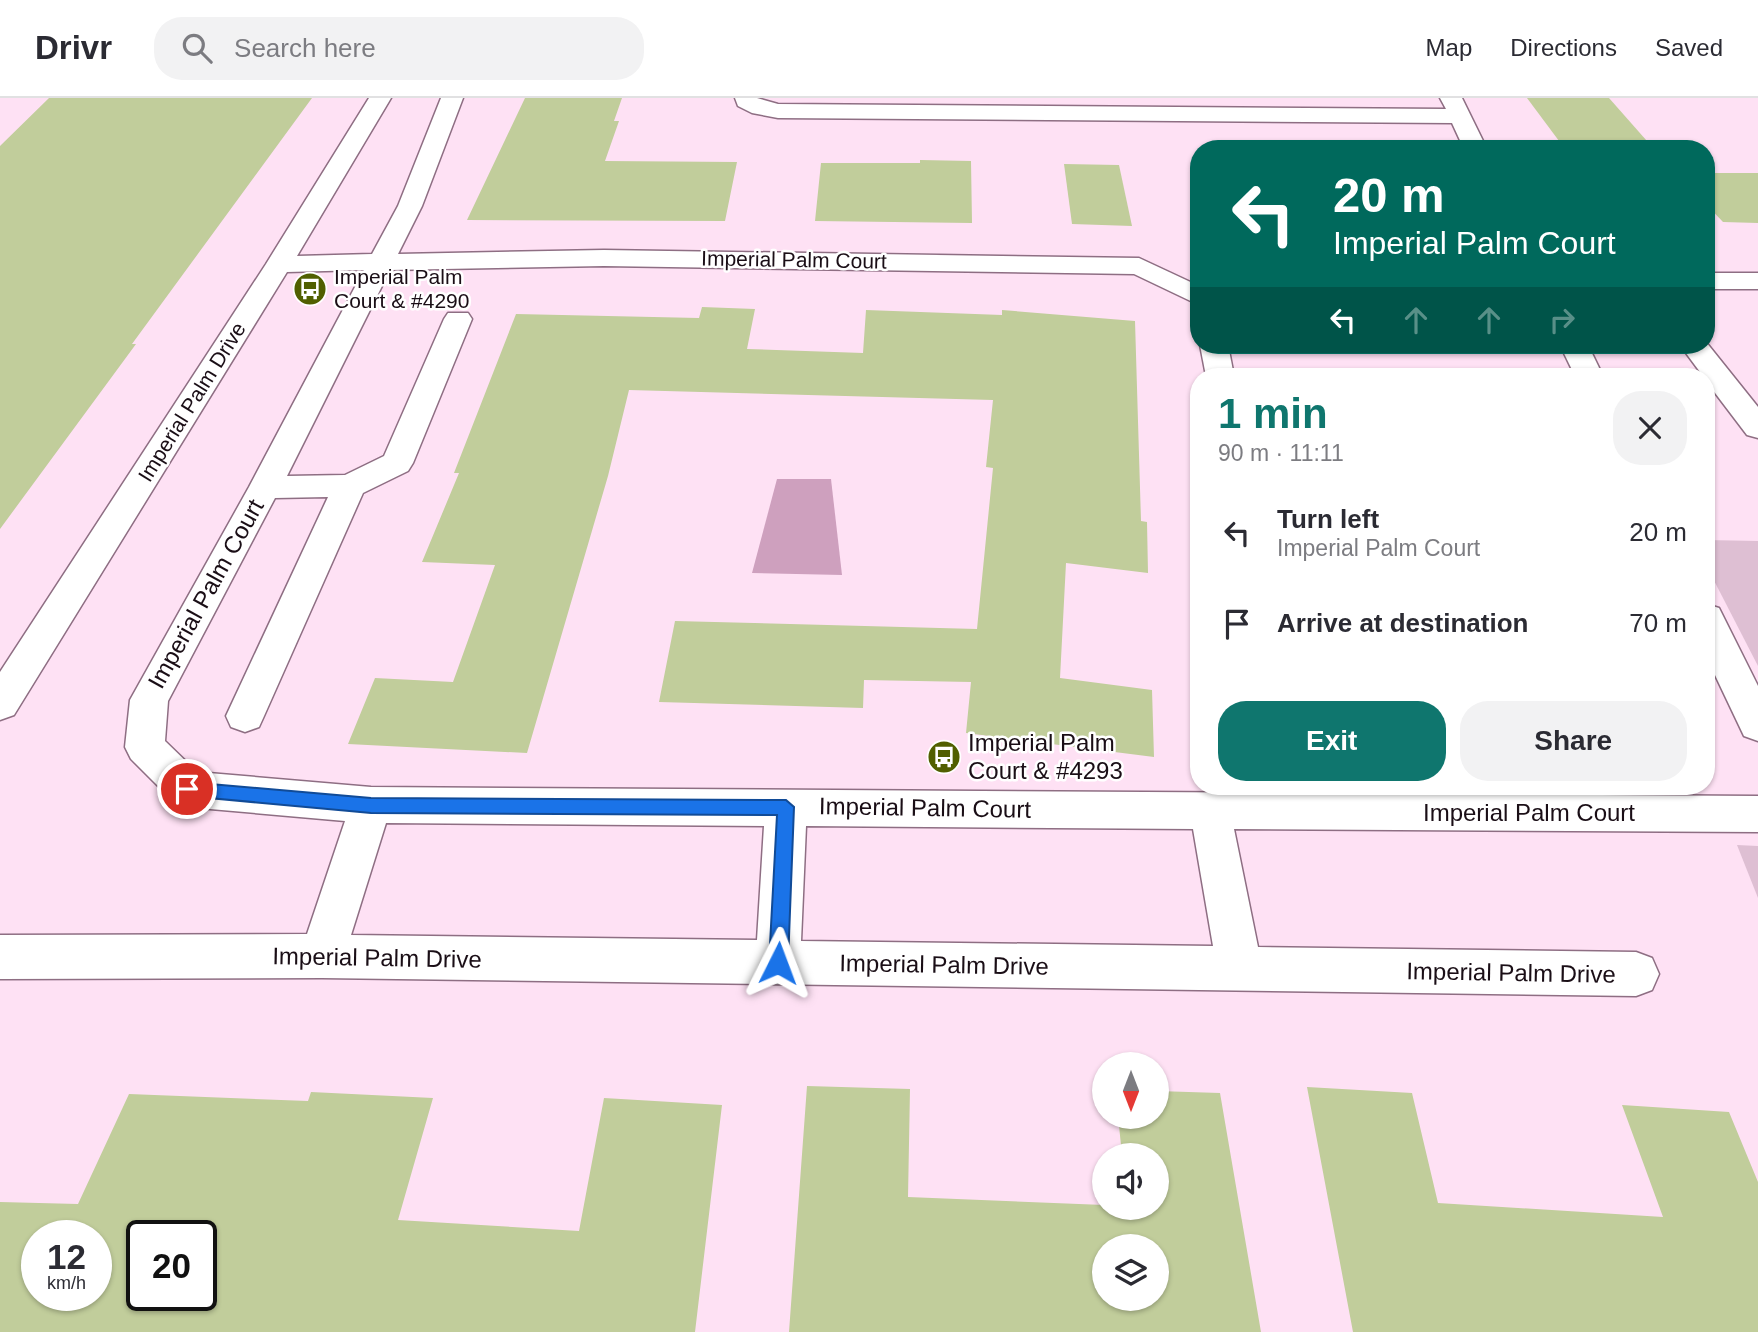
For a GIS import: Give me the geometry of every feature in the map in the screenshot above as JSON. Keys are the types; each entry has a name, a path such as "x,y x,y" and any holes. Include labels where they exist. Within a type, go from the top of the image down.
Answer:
{"street":[{"name":"Imperial Palm Drive","path":"0,704 279,264 380,98"},
{"name":"Imperial Palm Court","path":"452,98 426,170 382,261 265,486 149,700 145,747 187,789 371,805 1210,811 1299,799 1758,814"},
{"path":"746,98 746,101 760,108 778,111 838,105 1455,107 1472,140"},
{"name":"Imperial Palm Court","path":"382,261 604,258 1139,266 1190,293"},
{"path":"279,264 382,261"},
{"path":"1715,281 1758,281"},
{"path":"265,486 350,486 397,463 458,319"},
{"path":"1701,354 1712,368"},
{"path":"1715,372 1758,428"},
{"path":"245,716 350,486"},
{"path":"1715,637 1758,725"},
{"path":"322,956 371,805"},
{"path":"778,963 786,807"},
{"path":"1210,811 1240,969"},
{"name":"Imperial Palm Drive","path":"0,957 322,956 1636,974"}],"shaded area":[{"path":"777,479 831,479 842,575 752,573"},
{"path":"1715,540 1758,541 1758,666 1715,582"},
{"path":"1737,845 1758,846 1758,898"}],"building":[{"path":"49,98 312,98 0,529 0,146"},
{"path":"525,98 622,98 614,121 619,121 605,161 737,162 725,221 467,220"},
{"path":"1527,98 1609,98 1646,140 1558,140"},
{"path":"920,160 971,161 972,223 815,221 821,163 920,163"},
{"path":"1064,164 1119,165 1132,226 1072,224"},
{"path":"1715,173 1758,173 1758,223 1723,222 1715,214"},
{"path":"702,307 755,309 747,349 863,353 866,310 1002,315 1002,310 1135,321 1141,521 1147,522 1148,573 1066,563 1060,678 1152,690 1154,757 966,733 971,682 864,680 863,708 659,702 675,621 977,629 993,468 986,467 993,400 629,390 608,476 527,753 348,744 375,678 453,682 495,565 422,562 459,473 454,473 516,314 699,318"},
{"path":"807,1086 910,1089 908,1197 1092,1205 1092,1220 1169,1220 1169,1143 1121,1143 1119,1129 1169,1129 1169,1091 1220,1093 1261,1332 789,1332"},
{"path":"1307,1087 1412,1093 1438,1203 1663,1217 1622,1105 1729,1112 1758,1182 1758,1332 1353,1332"},
{"path":"311,1092 433,1098 398,1220 579,1231 604,1098 722,1105 695,1332 0,1332 0,1202 78,1204 129,1094 308,1101"}],"place":[{"name":"Imperial Palm Court & #4290","path":"310,289"},
{"name":"Imperial Palm Court & #4293","path":"944,757"}],"route":[{"path":"187,789 371,805 786,807 778,963"}]}
